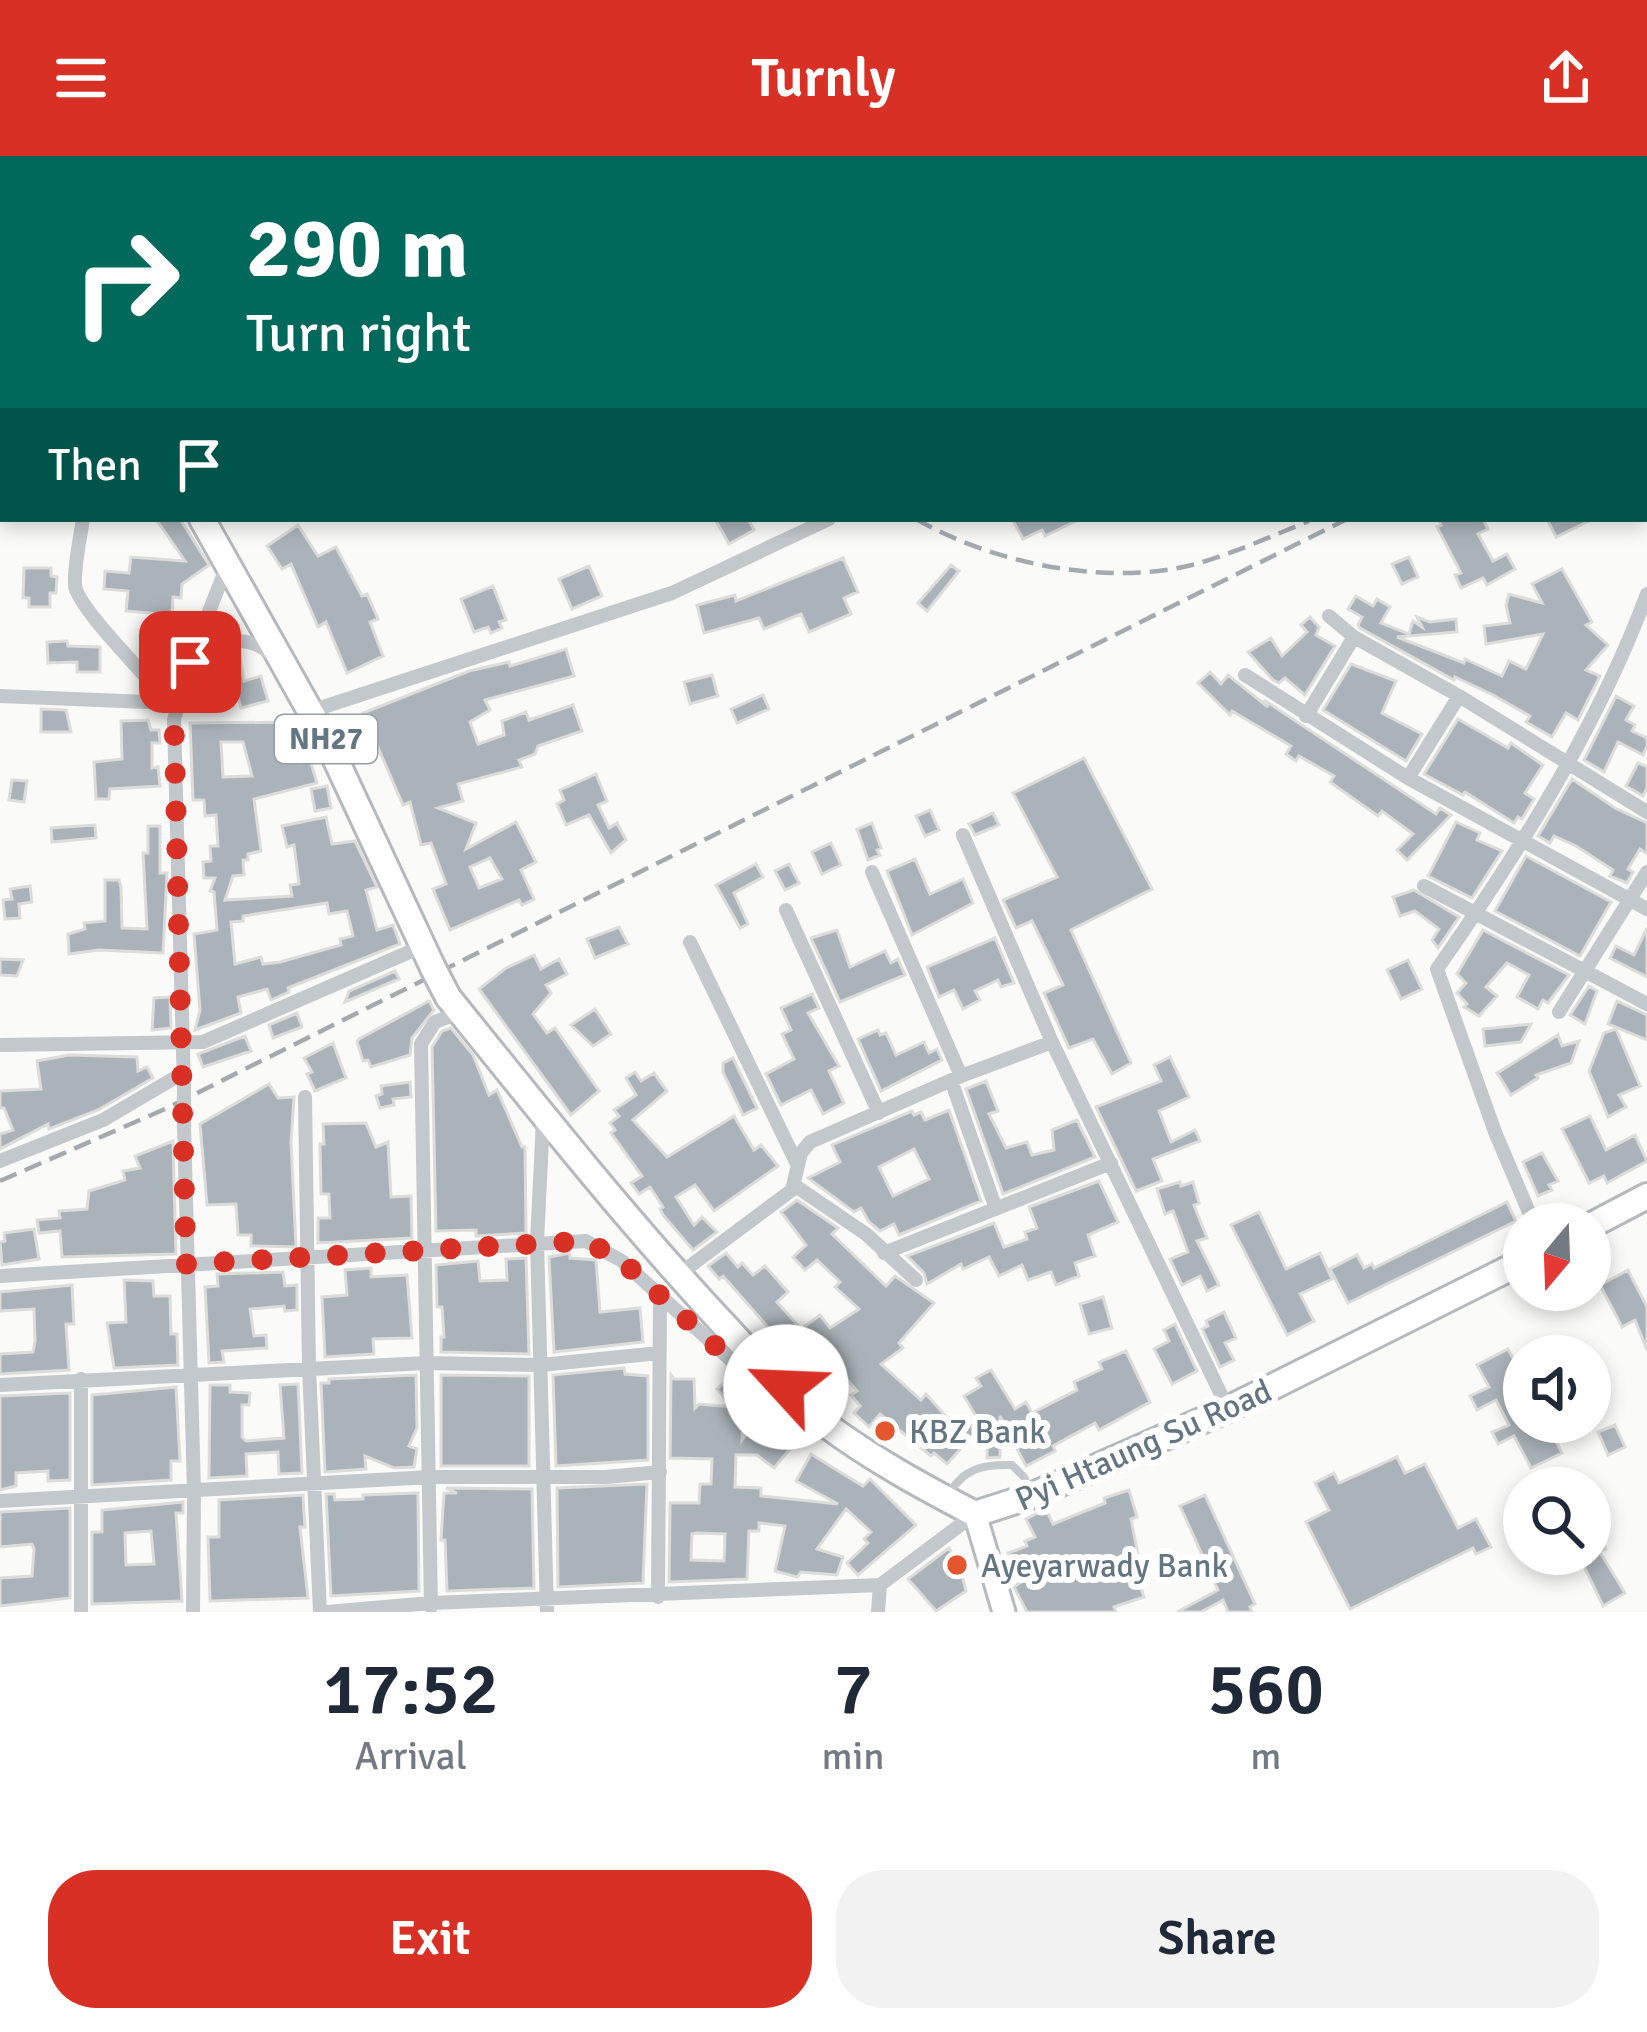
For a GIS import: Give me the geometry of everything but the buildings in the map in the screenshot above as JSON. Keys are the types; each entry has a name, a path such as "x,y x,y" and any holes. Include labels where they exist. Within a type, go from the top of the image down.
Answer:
{"highway":[{"name":"NH27","path":"204,522 311,712 454,1004"},
{"name":"Pyi Htaung Su Road","path":"454,1004 543,1118 678,1275 786,1387 856,1446 975,1514 1031,1496 1228,1409 1503,1272"},
{"path":"1611,1215 1647,1196"}],"main road":[{"path":"975,1514 1004,1612"}],"street":[{"path":"83,522 75,589 84,607 173,703"},
{"path":"311,712 672,593 823,522"},
{"path":"193,1612 194,1491 173,703 229,561"},
{"path":"1525,1203 1438,969 1600,708 1647,595"},
{"path":"1329,616 1354,638 1460,696 1647,812"},
{"path":"1306,716 1354,638"},
{"path":"187,671 202,650 232,640 261,644 290,672"},
{"path":"1246,676 1408,778 1647,909"},
{"path":"0,696 173,703"},
{"path":"1408,778 1460,696"},
{"path":"963,835 1052,1042 1228,1409"},
{"path":"872,872 956,1078 996,1209"},
{"path":"1559,1012 1647,872"},
{"path":"1424,886 1647,1004"},
{"path":"786,910 879,1114"},
{"path":"690,942 797,1164"},
{"path":"0,1045 217,1038 428,957"},
{"path":"431,1608 421,1044 454,1004"},
{"path":"678,1275 794,1185 797,1164 810,1142 1052,1042"},
{"path":"0,1161 103,1120 183,1081"},
{"path":"305,1097 309,1368 323,1612 547,1606 880,1586 975,1514"},
{"path":"543,1118 537,1241 547,1606"},
{"path":"884,1253 1111,1163"},
{"path":"794,1185 866,1234 916,1280"},
{"path":"0,1276 571,1239 602,1247 753,1380 786,1387"},
{"path":"658,1597 659,1295"},
{"path":"0,1384 426,1363 541,1364 659,1353"},
{"path":"81,1379 81,1612"},
{"path":"0,1501 431,1477 660,1472"},
{"path":"878,1612 880,1586"}],"lane":[{"path":"945,1498 959,1478 992,1464 1012,1465 1024,1477 1031,1496"}],"railway":[{"path":"922,522 1015,559 1089,572 1126,573 1196,564 1307,522"},
{"path":"0,1181 165,1109 1341,522"}],"place":[{"name":"KBZ Bank","path":"885,1431"},
{"name":"Ayeyarwady Bank","path":"957,1565"}],"route":[{"path":"190,662 174,720 186,1264 586,1241 622,1261 753,1380 786,1387"}]}
